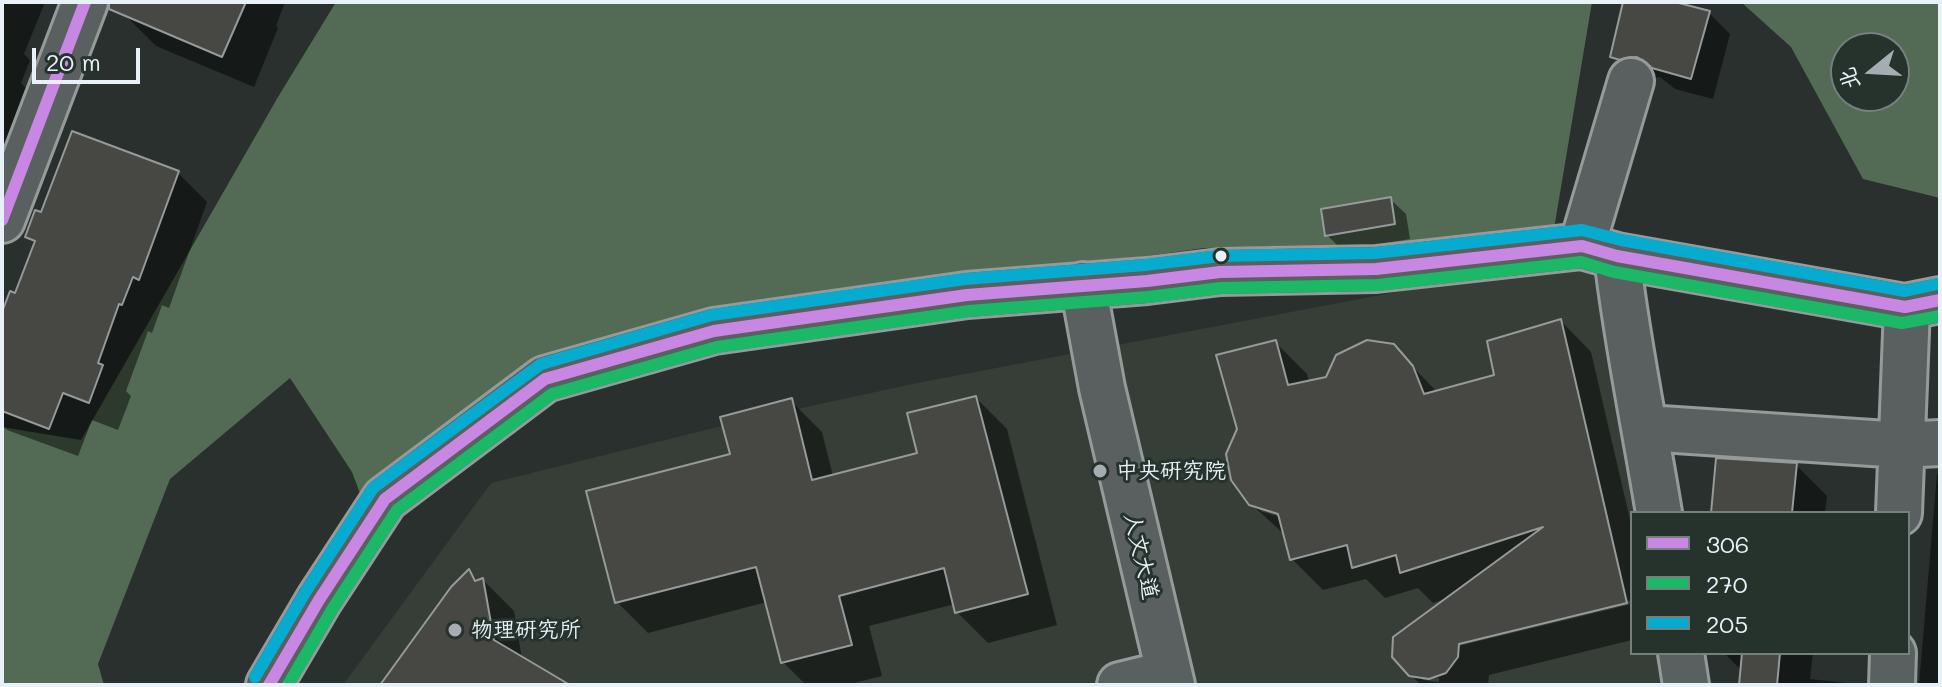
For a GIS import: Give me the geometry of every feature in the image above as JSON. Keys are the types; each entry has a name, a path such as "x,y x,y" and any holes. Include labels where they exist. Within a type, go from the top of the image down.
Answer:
{"street":[{"path":"2,220 85,2"},
{"path":"1631,81 1599,251 1646,428 1659,511"},
{"path":"269,685 319,600 385,499 545,379 714,331 967,295 1220,272 1376,269 1599,251 1923,303 1921,444 1900,511"},
{"name":"人文大道","path":"1083,285 1102,388 1171,679"},
{"path":"1646,428 1921,444"},
{"path":"1681,655 1686,685"},
{"path":"1892,685 1893,655"},
{"path":"1120,685 1171,679"}],"shaded area":[{"name":"中央研究院","path":"1623,249 1674,511 1630,511 1630,655 1700,655 1706,685 343,685 491,483 742,421 917,383"}],"green space":[{"path":"336,2 1592,2 1552,241 1204,248 925,287 542,362 364,504 352,472 290,378 170,479 98,664 104,685 2,685 2,427 81,440"},
{"path":"1741,2 1940,2 1940,198 1863,179 1791,47"}],"building":[{"path":"109,2 246,2 222,57 109,9"},
{"path":"1623,2 1675,2 1710,11 1691,79 1652,68 1637,57 1620,60 1610,57"},
{"path":"72,131 179,171 139,280 133,277 122,305 119,304 98,363 103,365 89,403 63,393 49,429 2,411 2,312 10,291 15,293 35,241 25,237 35,210 41,212"},
{"path":"1391,197 1395,224 1325,236 1321,209"},
{"path":"1561,319 1627,603 1459,644 1458,657 1446,673 1429,679 1409,676 1392,657 1393,637 1543,527 1400,573 1396,555 1352,568 1347,545 1290,560 1278,514 1249,505 1231,480 1226,454 1237,429 1216,355 1276,340 1288,385 1326,377 1336,355 1367,340 1394,344 1413,366 1424,394 1494,375 1487,341"},
{"path":"976,396 1028,594 955,613 944,568 839,596 852,645 781,663 756,567 615,603 586,491 730,454 720,417 792,398 812,480 917,453 907,413"},
{"path":"1716,458 1797,463 1792,511 1711,511"},
{"name":"物理研究所","path":"469,569 475,581 483,578 494,640 570,685 380,685 451,587"},
{"path":"1742,655 1780,655 1777,685 1739,685"}],"transit line":[{"name":"306","path":"2,220 85,2"},
{"name":"205","path":"255,677 373,488 541,364 712,315 965,279 1220,256 1375,253 1582,230 1621,240 1905,291 1937,284"},
{"name":"306","path":"269,685 319,600 385,499 545,379 714,331 967,295 1220,272 1376,269 1582,246 1617,256 1905,307 1940,300"},
{"name":"270","path":"288,685 333,608 397,510 552,394 717,347 969,311 1221,288 1378,285 1581,262 1614,272 1902,323 1940,316"}],"place":[{"name":"中央研究院","path":"1100,471"},
{"name":"物理研究所","path":"455,630"}]}
